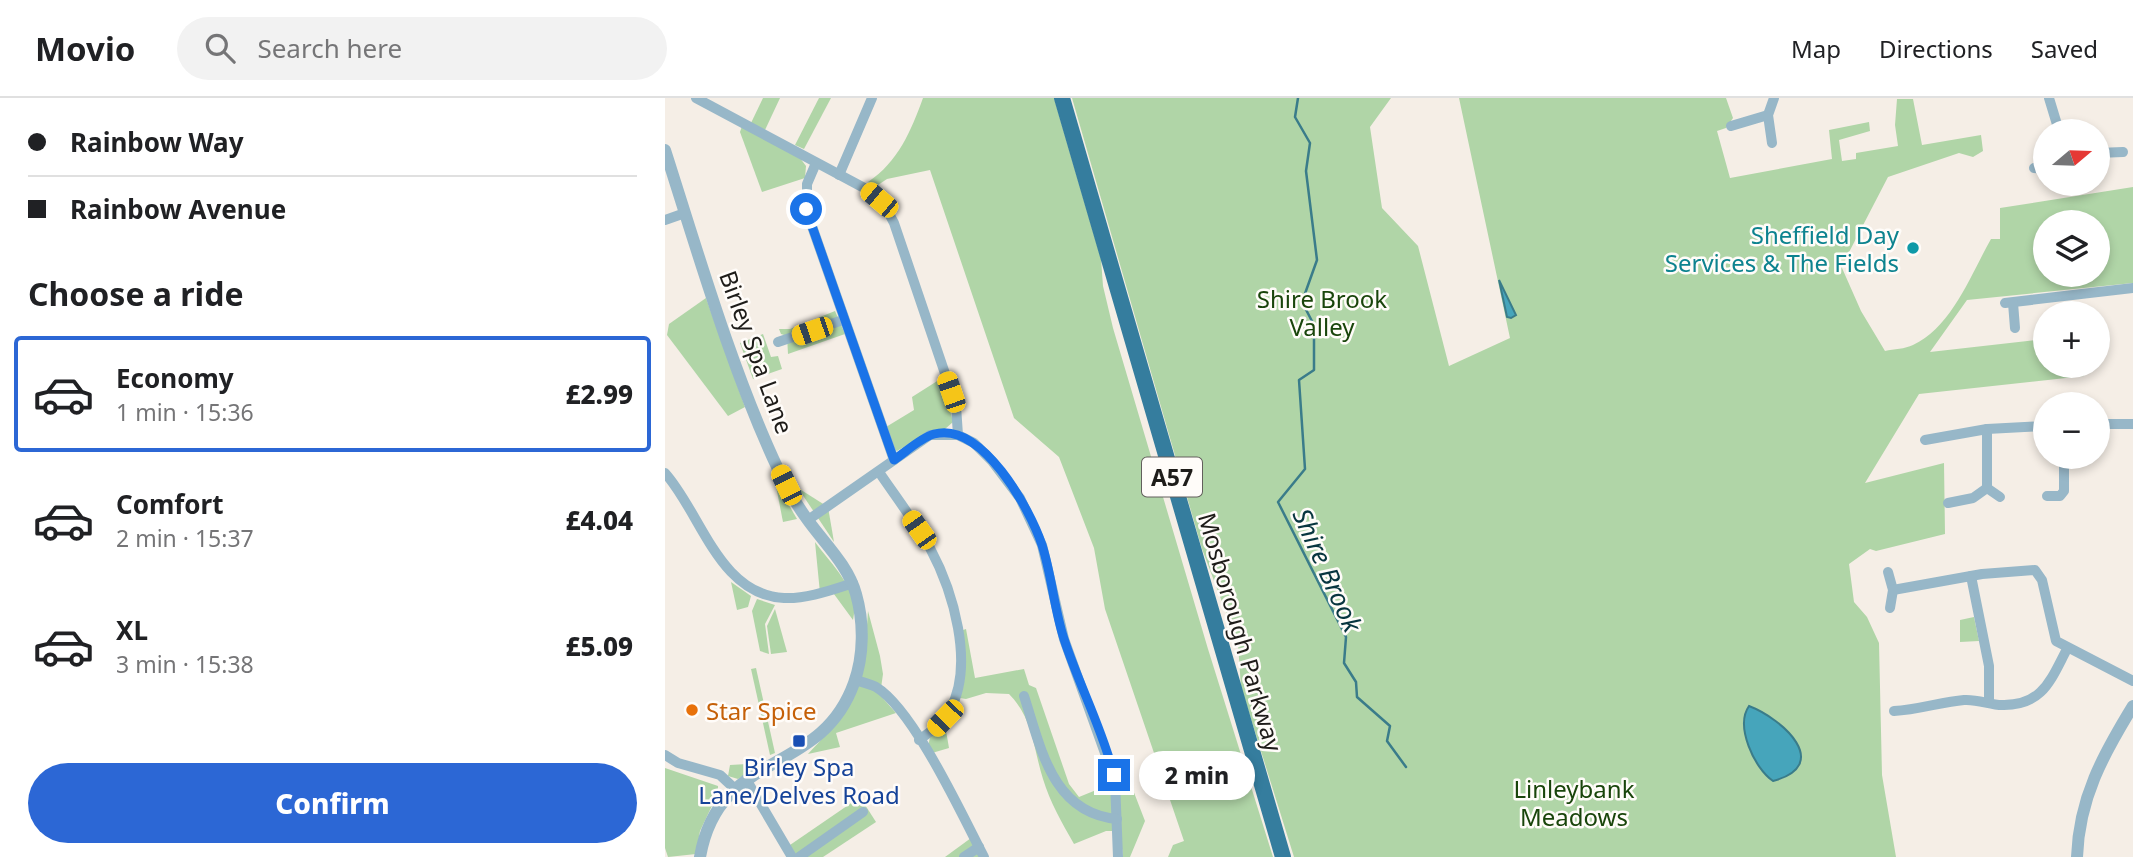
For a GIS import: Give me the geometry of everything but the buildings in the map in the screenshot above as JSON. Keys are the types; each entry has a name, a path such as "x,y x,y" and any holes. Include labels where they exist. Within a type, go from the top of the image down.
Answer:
{"highway":[{"name":"Mosborough Parkway","path":"1062,98 1283,857"}],"street":[{"path":"696,98 868,190 890,214 955,406 958,435"},
{"path":"839,175 873,98"},
{"path":"1772,143 1768,131 1768,115 1774,98"},
{"path":"2049,98 2055,119"},
{"path":"1731,127 1768,115"},
{"name":"Birley Spa Lane","path":"665,150 769,447 786,485 853,583 862,632 855,680 842,709 821,734 789,757 734,788 709,823 700,857"},
{"path":"2111,152 2123,152"},
{"path":"816,163 807,184 807,212 894,460"},
{"path":"665,220 685,213"},
{"path":"2015,328 2009,303 2133,288"},
{"path":"778,342 843,320"},
{"path":"2110,424 2133,424"},
{"path":"1925,440 1987,429 2033,427"},
{"path":"1987,429 1987,488"},
{"path":"808,520 930,435 958,435 974,443 992,461 1020,498 1035,528 1046,560 1064,639 1111,763 1117,793 1118,857"},
{"path":"2047,496 2060,496 2064,491 2064,469"},
{"path":"879,472 937,562 958,638 959,671 954,700 945,718 919,740"},
{"path":"665,473 717,554 750,586 772,596 785,598 853,583"},
{"path":"1987,488 2000,497"},
{"path":"1948,503 1973,498 1987,488"},
{"path":"1893,590 1971,576 2035,570 2042,580 2056,641 2133,681"},
{"path":"1888,572 1893,590 1890,608"},
{"path":"1971,576 1989,666 1989,701"},
{"path":"1894,711 1965,700 1989,701 2001,705 2042,694 2067,649"},
{"path":"855,680 877,688 887,697 919,740 958,802 985,857"},
{"path":"1024,696 1047,762 1068,798 1087,813 1117,819"},
{"path":"2077,857 2079,824 2088,790 2102,757 2133,706"},
{"path":"665,755 678,763 720,775 734,788"},
{"path":"746,779 792,857"},
{"path":"799,857 863,812"},
{"path":"964,857 979,847"}],"green space":[{"path":"763,98 780,98 765,130 751,123"},
{"path":"819,98 831,98 804,149 795,145"},
{"path":"923,98 1054,98 1101,259 1103,286 1113,328 1273,857 1168,857 1173,845 1184,841 1105,609 1094,548 1059,457 1014,418 930,170 887,179 875,187 868,182 888,165 895,155 908,134"},
{"path":"1072,98 1391,98 1370,127 1382,208 1418,246 1449,366 1510,338 1459,98 1726,98 1733,118 1726,128 1717,131 1730,178 1832,159 1829,130 1869,122 1870,131 1839,140 1842,161 1856,159 1856,153 1898,146 1895,125 1897,99 1913,99 1922,145 1981,135 1983,151 1973,157 1959,153 1888,177 1846,258 1842,268 1861,311 1885,351 1913,345 1927,337 1950,313 1991,239 2000,239 2000,208 2076,196 2111,196 2111,190 2133,187 2133,283 2110,285 2110,210 2033,210 2033,287 2094,287 1967,300 1930,352 2033,340 2033,378 2066,378 1919,394 1865,483 1944,463 1945,534 1876,551 1870,549 1849,564 1854,602 1867,617 1879,643 1882,775 1896,857 1294,857 1241,687 1238,644 1202,549"},
{"path":"742,126 800,158 806,166 805,178 762,192 740,132"},
{"path":"706,298 745,407 728,416 667,335 669,324"},
{"path":"835,311 845,334 788,354 787,336 781,334 779,329 790,329"},
{"path":"763,334 771,357 778,356 782,369 753,379 740,343"},
{"path":"942,378 953,422 945,429 933,430 897,451 893,448 886,427 914,410 912,397"},
{"path":"775,481 797,519 783,522"},
{"path":"798,488 828,507 834,542"},
{"path":"815,542 848,588 853,599 853,620 831,590 820,593"},
{"path":"731,582 751,596 748,607 737,610"},
{"path":"757,599 775,605 765,624 769,654 760,651 752,611"},
{"path":"775,609 787,652 771,654 767,626"},
{"path":"868,611 883,674 880,695 896,713 836,733 840,747 808,754 839,719 856,690 864,657"},
{"path":"1974,617 1979,641 1960,642 1960,620"},
{"path":"966,629 975,678 1024,669 1029,685 1036,688 1069,784 1079,797 1128,777 1145,821 1130,857 1123,857 1120,831 1106,831 1074,844 1046,788 1028,723 1009,694 986,693 966,699 960,698 964,673 960,631"},
{"path":"756,668 775,753 770,755 751,669"},
{"path":"945,725 949,748 932,753 928,747 930,737"},
{"path":"747,764 748,773 738,779 728,776 730,765"},
{"path":"665,768 718,786 718,793 700,831 696,854 668,857 665,848"},
{"path":"860,797 876,822 823,857 797,857 790,845"},
{"path":"971,838 979,857 945,857"}],"water":[{"path":"1499,280 1516,315 1511,318 1507,317"},
{"path":"1749,706 1776,721 1796,742 1801,754 1799,764 1791,774 1773,781 1759,767 1745,735 1745,714"}],"waterway":[{"name":"Shire Brook","path":"1298,98 1295,117 1310,143 1306,171 1317,260 1302,302 1314,325 1314,370 1299,380 1305,469 1278,502 1346,637 1344,663 1356,682 1357,697 1390,726 1387,741 1406,767"}],"place":[{"name":"Sheffield Day Services & The Fields","path":"1913,248"},
{"name":"Star Spice","path":"692,710"},
{"name":"Birley Spa Lane/Delves Road","path":"799,741"}],"route":[{"path":"806,209 867,390 894,460 930,435 958,435 974,443 992,461 1029,514 1042,545 1064,639 1114,775"}],"park label":[{"name":"Shire Brook Valley","path":"1322,312"},
{"name":"Linleybank Meadows","path":"1574,802"}]}
